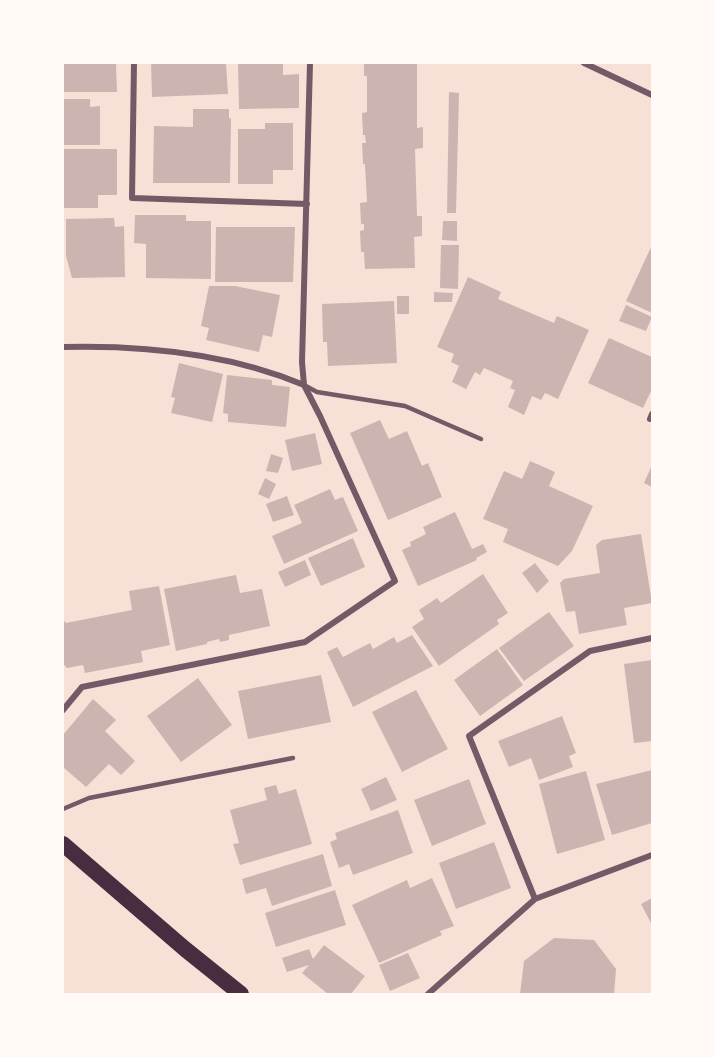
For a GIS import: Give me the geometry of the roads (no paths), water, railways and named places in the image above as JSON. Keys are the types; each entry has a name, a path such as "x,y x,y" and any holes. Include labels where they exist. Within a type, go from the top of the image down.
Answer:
{"highway":[{"path":"63,844 241,994"}],"street":[{"path":"134,63 132,198 306,204"},
{"path":"63,710 82,687 305,642 394,581 304,385 302,362 310,63"},
{"path":"584,63 652,95"},
{"path":"63,347 152,348 243,364 304,385"},
{"path":"535,899 469,736 590,651 652,638"},
{"path":"428,994 535,899 652,855"}],"lane":[{"path":"304,385 317,392 405,406 481,439"},
{"path":"63,808 89,798 293,758"}]}
